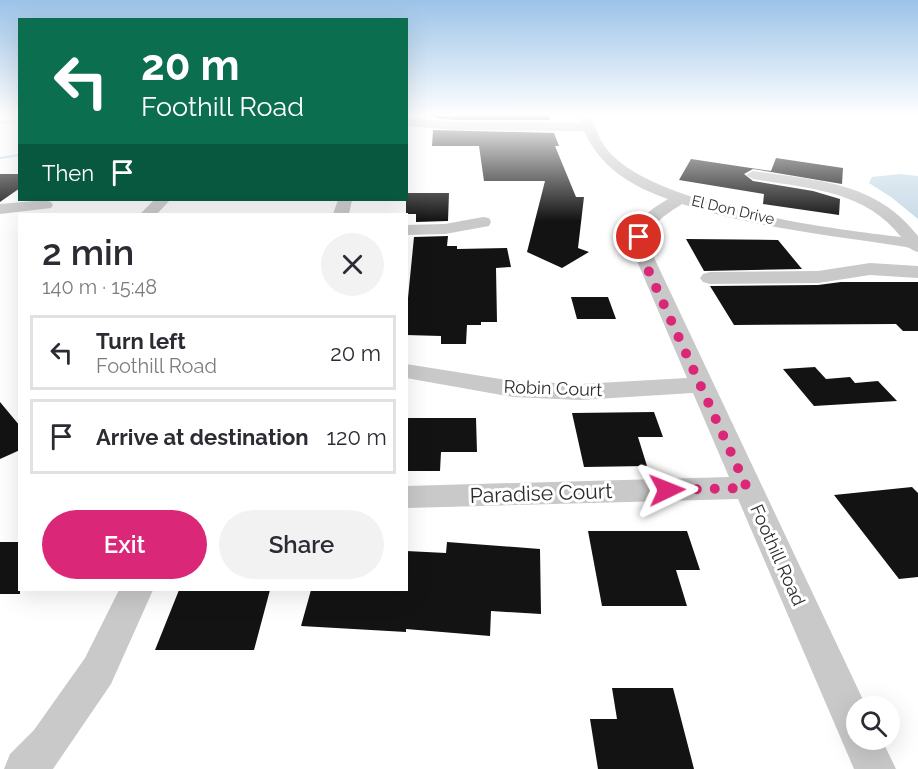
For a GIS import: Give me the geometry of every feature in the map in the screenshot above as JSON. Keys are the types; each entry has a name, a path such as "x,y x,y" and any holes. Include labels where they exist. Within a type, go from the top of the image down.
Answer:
{"street":[{"name":"El Don Drive","path":"601,150 613,164 641,181 680,198 782,222 917,244"},
{"path":"753,176 828,189 857,197 890,214 917,244"},
{"name":"Foothill Road","path":"680,198 646,222 639,237 645,263 846,707"},
{"path":"149,213 161,201"},
{"path":"0,209 45,205"},
{"path":"408,230 445,229 483,222"},
{"path":"710,278 818,277 870,269 918,272"},
{"name":"Robin Court","path":"408,371 513,389 580,392 700,385"},
{"name":"Paradise Court","path":"408,497 747,488"},
{"path":"25,769 48,744 98,671 136,591"},
{"path":"866,750 875,769"}],"water":[{"path":"900,174 918,176 918,219 869,183 872,177"}],"building":[{"path":"480,150 557,150 576,197 584,197 578,248 589,252 562,268 527,252 545,181 484,181"},
{"path":"776,158 843,168 842,184 753,169 744,174 753,181 813,191 840,199 839,215 763,204 764,194 679,180 691,159 771,171"},
{"path":"0,174 18,174 18,189 0,202"},
{"path":"408,193 449,193 448,221 416,222 416,214 406,213"},
{"path":"448,236 447,246 457,246 457,249 507,248 511,267 496,268 497,322 467,325 466,344 441,344 441,336 408,335 408,298 414,237"},
{"path":"686,239 778,240 802,269 704,271"},
{"path":"841,282 918,282 918,331 903,331 896,324 734,325 710,286 818,285"},
{"path":"571,297 608,297 616,319 577,319"},
{"path":"815,367 826,379 850,377 855,383 878,381 897,401 814,406 783,369"},
{"path":"0,402 18,424 18,451 0,459"},
{"path":"654,412 663,437 638,437 647,466 584,467 572,413"},
{"path":"408,418 476,418 477,452 441,452 440,471 408,471"},
{"path":"912,487 918,493 918,577 899,579 834,495"},
{"path":"588,531 687,531 700,570 676,570 687,606 602,606"},
{"path":"0,542 18,542 18,591 20,594 0,594"},
{"path":"447,542 540,549 541,614 491,611 490,636 406,629 406,632 301,626 311,591 408,591 408,551 446,553"},
{"path":"179,591 270,591 254,650 155,650"},
{"path":"612,688 673,688 694,769 598,769 590,719 617,719"}],"waterway":[{"path":"0,158 18,155"}],"route":[{"path":"639,237 645,263 747,488 667,490"}]}
